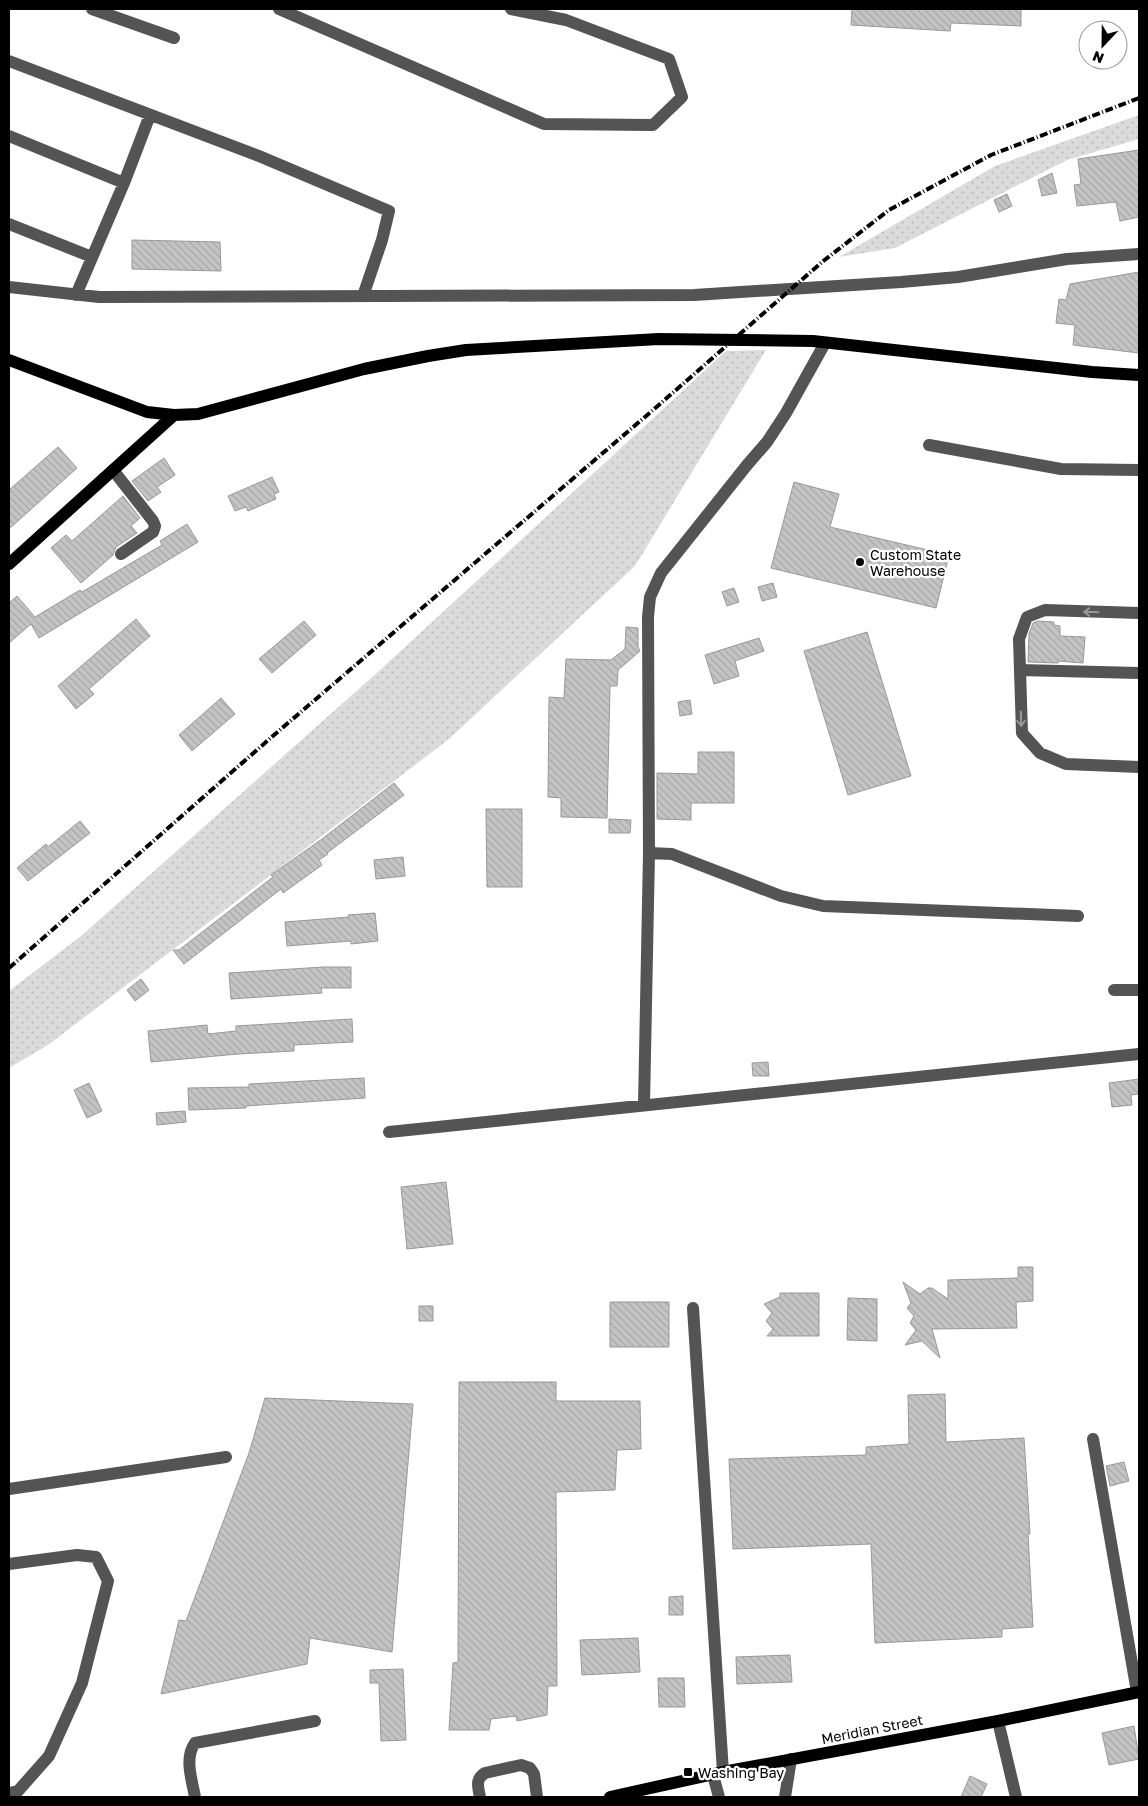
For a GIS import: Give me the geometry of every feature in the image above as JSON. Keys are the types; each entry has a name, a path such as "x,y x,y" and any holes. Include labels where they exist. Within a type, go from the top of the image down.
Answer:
{"main road":[{"path":"9,360 147,412 174,415 198,414 364,369 466,350 659,340 800,341 1139,376"},
{"path":"9,564 174,415"},
{"name":"Meridian Street","path":"610,1797 718,1773 998,1721 1138,1692"}],"lane":[{"path":"92,9 174,38"},
{"path":"279,9 544,124 653,125 682,97 669,59 566,20 511,9"},
{"path":"9,61 259,156 389,211 382,240 362,296"},
{"path":"76,294 124,183 150,115"},
{"path":"9,136 124,183"},
{"path":"9,224 92,257"},
{"path":"9,287 99,297 694,295 901,282 958,276 1067,259 1139,254"},
{"path":"644,1105 650,852 648,617 650,597 661,573 767,442 826,343"},
{"path":"929,445 1061,469 1139,470"},
{"path":"113,470 155,526 154,532 121,554"},
{"path":"1139,613 1045,610 1027,617 1019,639 1022,733 1040,753 1066,764 1139,767"},
{"path":"1020,670 1139,673"},
{"path":"650,852 672,854 781,896 822,906 1078,916"},
{"path":"1114,990 1139,990"},
{"path":"389,1132 1139,1054"},
{"path":"693,1308 719,1797"},
{"path":"1092,1439 1138,1692"},
{"path":"9,1489 226,1457"},
{"path":"9,1564 77,1555 96,1557 108,1582 82,1683 49,1756 18,1791 9,1793"},
{"path":"195,1797 189,1757 190,1750 195,1743 315,1721"},
{"path":"998,1721 1016,1797"},
{"path":"785,1797 791,1759"},
{"path":"480,1797 477,1783 480,1776 485,1772 521,1765 530,1768 534,1774 537,1797"}],"shaded area":[{"path":"1139,115 1139,139 1067,160 895,248 839,257 995,166"},
{"path":"766,350 635,566 449,739 48,1045 9,1068 9,991 81,936 379,671 726,351"}],"building":[{"path":"852,9 1021,9 1021,26 951,23 950,31 851,25"},
{"path":"1139,150 1139,217 1120,221 1116,202 1077,206 1074,185 1081,184 1078,159"},
{"path":"1052,173 1057,193 1042,196 1038,180"},
{"path":"1007,194 1012,206 999,212 994,200"},
{"path":"132,240 220,242 221,271 132,269"},
{"path":"1139,272 1139,353 1073,345 1075,325 1056,323 1059,299 1066,300 1070,284"},
{"path":"58,447 77,468 9,529 9,490"},
{"path":"164,458 175,475 157,487 161,492 148,501 132,481"},
{"path":"272,477 279,492 274,494 276,499 248,511 246,507 235,511 228,496"},
{"name":"Custom State Warehouse","path":"794,482 839,494 830,527 949,555 936,608 771,568"},
{"path":"123,496 140,518 131,526 137,533 116,547 113,555 81,583 51,548 66,535 72,541"},
{"path":"187,524 198,542 39,638 31,624 9,643 9,603 17,596 35,617 162,545 160,541"},
{"path":"773,583 777,597 762,601 758,587"},
{"path":"734,588 739,602 727,606 722,592"},
{"path":"136,619 150,636 89,689 94,694 76,709 58,686"},
{"path":"304,621 316,635 272,673 259,659"},
{"path":"1038,621 1054,622 1054,625 1060,626 1060,636 1085,637 1083,663 1058,661 1058,663 1028,662 1029,634 1033,623"},
{"path":"626,627 638,628 638,647 640,651 618,670 617,686 610,686 607,818 561,817 561,798 548,797 549,697 564,698 566,659 611,660 625,649"},
{"path":"867,632 911,776 848,795 804,651"},
{"path":"759,638 764,651 735,661 739,676 714,684 705,655"},
{"path":"221,698 235,714 192,751 179,735"},
{"path":"690,700 692,714 680,716 678,702"},
{"path":"698,752 734,752 734,803 691,803 691,820 657,819 657,773 698,774"},
{"path":"394,783 404,795 327,853 319,860 322,865 283,893 281,889 184,964 173,950 179,950 273,877 271,875 322,839"},
{"path":"486,809 522,809 522,887 487,887"},
{"path":"609,819 631,820 630,833 609,833"},
{"path":"80,821 90,833 28,881 17,868 46,844 48,847"},
{"path":"403,857 405,876 376,879 374,860"},
{"path":"375,913 378,941 351,944 351,941 287,946 285,922"},
{"path":"351,967 351,988 321,988 322,993 231,999 229,973"},
{"path":"141,979 149,990 135,1001 127,990"},
{"path":"352,1019 353,1042 294,1045 294,1051 151,1062 148,1031 207,1025 208,1034 236,1031 236,1026"},
{"path":"768,1062 769,1076 753,1076 752,1063"},
{"path":"364,1078 365,1098 246,1106 246,1108 189,1110 188,1088 249,1087 249,1084"},
{"path":"1139,1079 1139,1094 1131,1095 1132,1105 1112,1107 1109,1083"},
{"path":"89,1083 102,1111 87,1118 74,1090"},
{"path":"185,1111 186,1122 157,1125 156,1113"},
{"path":"446,1182 453,1244 407,1249 401,1187"},
{"path":"1018,1267 1033,1267 1033,1301 1016,1302 1017,1328 932,1329 940,1358 922,1341 905,1345 916,1330 910,1323 914,1316 907,1308 911,1303 903,1282 920,1294 928,1288 932,1288 948,1299 948,1280 1018,1278"},
{"path":"780,1293 819,1293 819,1336 767,1336 773,1329 766,1321 772,1313 764,1304 780,1297"},
{"path":"848,1298 877,1299 877,1341 847,1340"},
{"path":"610,1302 669,1302 669,1347 610,1347"},
{"path":"419,1306 433,1306 433,1321 419,1321"},
{"path":"459,1382 556,1382 556,1401 640,1401 641,1449 617,1450 615,1490 556,1492 557,1686 548,1686 547,1715 517,1721 516,1716 491,1719 489,1730 449,1730 453,1663 458,1662"},
{"path":"945,1394 946,1442 1024,1438 1033,1627 1002,1629 1002,1637 875,1643 871,1544 733,1549 729,1459 866,1455 866,1447 909,1444 908,1395"},
{"path":"265,1398 413,1404 392,1652 310,1638 307,1664 161,1694 179,1620 186,1621 249,1453"},
{"path":"1124,1462 1129,1481 1110,1486 1106,1466"},
{"path":"683,1596 683,1615 669,1615 669,1597"},
{"path":"638,1638 640,1672 582,1675 580,1640"},
{"path":"790,1655 792,1682 737,1684 736,1657"},
{"path":"403,1669 406,1740 381,1741 379,1683 370,1683 370,1670"},
{"path":"658,1678 684,1678 685,1707 659,1707"},
{"path":"1134,1726 1139,1759 1109,1765 1102,1733"},
{"path":"970,1776 987,1784 981,1797 961,1797"}],"railway":[{"path":"9,968 274,735 660,404 822,262 889,210 991,155 1139,98"}],"place":[{"name":"Custom State Warehouse","path":"860,562"},
{"name":"Washing Bay","path":"688,1772"}]}
